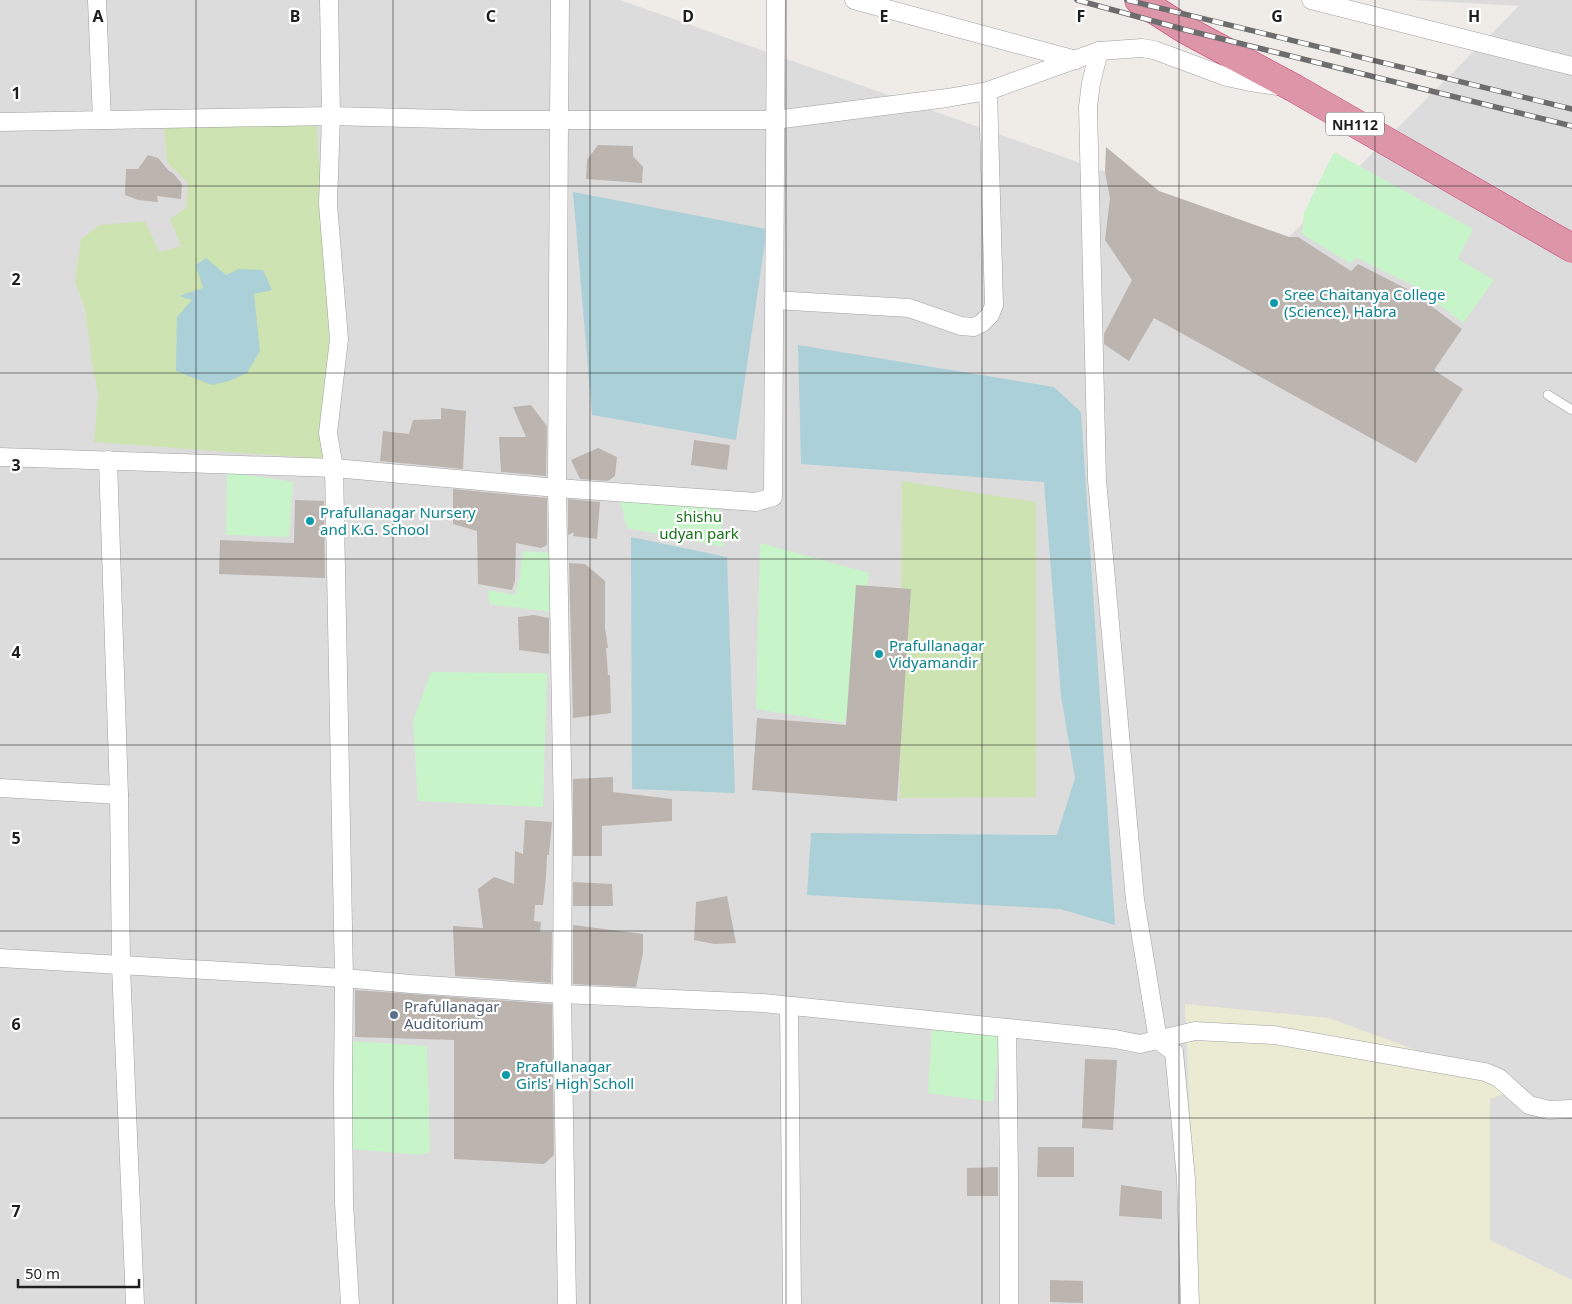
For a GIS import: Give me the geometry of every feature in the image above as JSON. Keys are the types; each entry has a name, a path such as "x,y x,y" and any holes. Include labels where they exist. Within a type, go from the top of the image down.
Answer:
{"highway":[{"name":"NH112","path":"1139,0 1186,30 1294,88 1572,248"}],"street":[{"path":"97,0 102,120"},
{"path":"329,0 331,116 328,204 338,339 328,433 334,468 344,978 342,1087 344,1203 350,1304"},
{"path":"560,0 557,488 563,821 562,994 567,1304"},
{"path":"0,457 334,468 557,488 756,502 774,497 776,0"},
{"path":"854,0 1076,60"},
{"path":"1311,0 1572,66"},
{"path":"0,122 331,116 483,120 775,120 988,91 1099,51 1142,48 1154,50 1227,77 1294,88"},
{"path":"1099,51 1091,83 1088,107 1097,480 1135,900 1158,1040 1174,1052 1186,1179 1190,1304"},
{"path":"774,300 909,308 962,326 974,327 982,323 990,315 994,305 988,91"},
{"path":"108,460 119,795 121,966 135,1304"},
{"path":"0,788 119,795"},
{"path":"0,958 344,978 562,994 763,1003 1007,1028 1140,1044 1195,1031 1222,1031 1283,1036 1485,1072 1499,1078 1529,1104 1549,1110 1572,1110"},
{"path":"789,1006 792,1304"},
{"path":"1007,1028 1009,1304"}],"lane":[{"path":"1548,395 1572,410"}],"shaded area":[{"path":"0,0 620,0 1289,237 1519,6 1414,0 1572,0 1572,1304 0,1304"}],"green space":[{"path":"316,112 330,337 322,425 325,459 94,442 98,394 85,309 75,281 81,239 100,225 145,221 159,252 181,246 170,219 186,208 188,183 167,162 163,115"},
{"path":"1334,152 1473,229 1458,259 1494,280 1463,323 1415,286 1357,258 1350,263 1302,234 1304,213"},
{"path":"227,472 293,482 289,537 226,535"},
{"path":"902,481 1036,502 1036,797 900,798"},
{"name":"shishu udyan park","path":"618,492 720,510 724,547 627,528"},
{"path":"760,543 869,573 845,723 756,709"},
{"path":"523,551 554,553 552,612 489,604 488,590 515,595 520,576"},
{"path":"431,672 547,673 543,807 418,801 413,721"},
{"path":"1185,1004 1329,1018 1519,1088 1490,1099 1490,1240 1572,1280 1572,1304 1198,1304"},
{"path":"932,1027 1000,1035 993,1102 928,1093"},
{"path":"351,1041 427,1046 430,1152 420,1155 351,1149"}],"water":[{"path":"573,192 767,229 736,440 592,415"},
{"path":"206,258 226,275 239,269 263,270 272,290 254,294 260,351 247,373 229,381 212,385 176,371 177,317 192,300 179,296 203,288 196,265"},
{"path":"798,345 1054,387 1081,412 1115,925 1060,909 807,895 811,833 1057,835 1075,778 1061,696 1044,482 801,464"},
{"path":"631,537 727,557 735,793 632,789"}],"building":[{"path":"598,145 633,146 633,156 643,167 642,183 586,179 587,160"},
{"name":"Sree Chaitanya College (Science), Habra","path":"1106,147 1159,191 1289,237 1298,237 1351,271 1358,264 1411,291 1462,329 1434,370 1463,389 1416,463 1154,318 1129,361 1104,344 1104,334 1132,280 1105,240 1110,198 1105,172"},
{"path":"148,155 158,158 182,184 181,199 157,196 158,202 138,200 125,195 126,169 138,169"},
{"path":"531,405 547,426 546,476 501,472 499,437 526,437 513,407"},
{"path":"441,408 466,411 463,469 380,461 383,431 409,434 413,420 441,419"},
{"path":"694,440 730,445 727,470 691,465"},
{"path":"598,448 617,457 615,476 608,481 580,479 571,460"},
{"path":"453,489 547,498 547,545 541,548 516,543 515,581 512,590 478,584 477,531 453,524"},
{"path":"568,499 600,502 597,539 573,536 574,532 568,535"},
{"name":"Prafullanagar Nursery and K.G. School","path":"295,500 324,501 325,578 219,574 220,540 294,543"},
{"path":"569,563 585,564 605,581 605,628 608,648 606,648 608,675 610,675 611,713 573,718"},
{"name":"Prafullanagar Vidyamandir","path":"856,585 911,589 897,801 752,790 757,718 846,725"},
{"path":"534,615 549,618 549,654 519,650 518,617"},
{"path":"613,777 613,792 672,799 672,821 602,826 602,856 573,856 573,779"},
{"path":"525,820 552,822 543,905 535,905 534,921 541,922 540,932 552,932 551,983 455,976 453,926 483,928 478,889 494,877 514,884 515,851 523,854"},
{"path":"573,882 612,884 613,906 573,906"},
{"path":"727,896 736,943 714,944 694,940 696,902"},
{"path":"573,925 643,934 643,953 636,987 573,984"},
{"name":"Prafullanagar Girls' High Scholl","path":"355,990 552,1004 554,1155 544,1164 454,1159 454,1040 355,1037"},
{"path":"1085,1059 1117,1060 1113,1130 1082,1128"},
{"path":"1038,1147 1074,1147 1074,1177 1037,1177"},
{"path":"998,1167 998,1196 967,1196 967,1168"},
{"path":"1121,1185 1162,1191 1162,1219 1119,1216"},
{"path":"1050,1280 1083,1281 1083,1303 1050,1302"}],"railway":[{"path":"1077,0 1186,30 1572,126"},
{"path":"1127,0 1572,109"}],"place":[{"name":"Sree Chaitanya College (Science), Habra","path":"1274,303"},
{"name":"Prafullanagar Nursery and K.G. School","path":"310,521"},
{"name":"Prafullanagar Vidyamandir","path":"879,654"},
{"name":"Prafullanagar Auditorium","path":"394,1015"},
{"name":"Prafullanagar Girls' High Scholl","path":"506,1075"}]}
